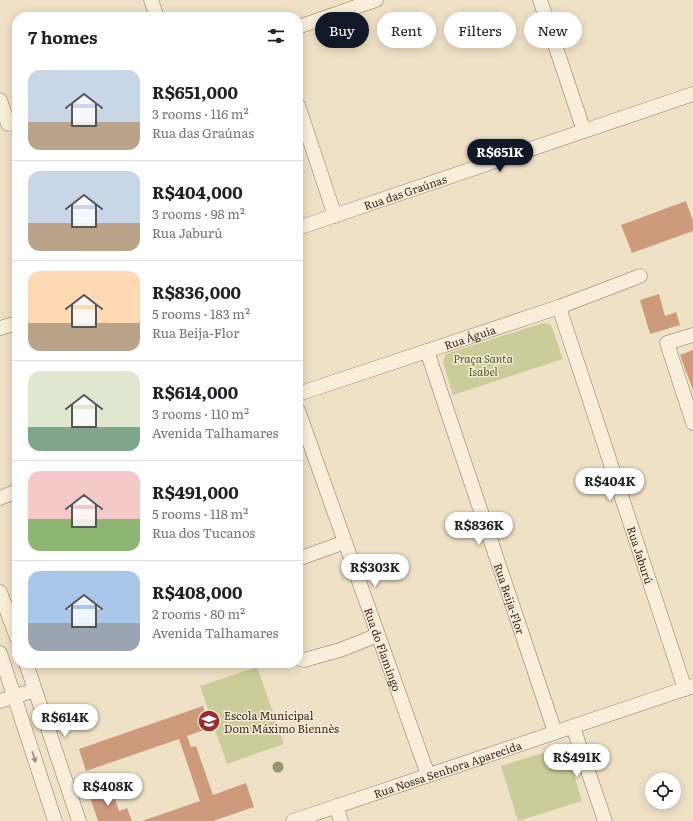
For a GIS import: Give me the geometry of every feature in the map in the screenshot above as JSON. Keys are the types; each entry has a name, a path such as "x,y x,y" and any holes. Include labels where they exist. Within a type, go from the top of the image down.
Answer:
{"street":[{"path":"151,0 155,12"},
{"path":"303,24 376,0"},
{"path":"540,0 584,131"},
{"name":"Rua das Graúnas","path":"303,226 693,94"},
{"path":"0,100 8,124"},
{"path":"303,120 335,216"},
{"name":"Rua Águia","path":"303,392 558,307 640,276"},
{"name":"Rua Jaburú","path":"558,307 689,688"},
{"path":"0,328 12,324"},
{"path":"693,335 667,343 693,423"},
{"name":"Rua Beija-Flor","path":"427,351 556,732"},
{"name":"Rua do Flamingo","path":"303,424 428,775"},
{"path":"0,498 12,493"},
{"path":"303,557 345,542"},
{"path":"0,592 12,624"},
{"path":"303,660 340,650 378,635"},
{"path":"7,659 14,696 55,821"},
{"path":"28,668 79,821"},
{"name":"Rua Nossa Senhora Aparecida","path":"293,821 689,688"},
{"path":"0,701 35,690"},
{"path":"573,727 605,821"},
{"path":"336,806 341,821"}],"green space":[{"name":"Praça Santa Isabel","path":"543,323 551,325 563,359 453,395 443,362 446,354"},
{"path":"257,668 284,744 227,764 200,686"},
{"path":"559,748 567,752 582,801 518,821 501,766"}],"building":[{"path":"686,201 693,221 693,231 632,253 621,225"},
{"path":"659,294 665,316 676,312 680,325 650,334 640,300"},
{"path":"693,350 693,390 680,355"},
{"path":"203,706 210,728 187,736 191,747 196,746 213,795 246,783 254,807 213,821 142,821 200,801 179,739 86,771 79,749"},
{"path":"111,786 119,811 127,808 132,821 98,821 89,794"}],"place":[{"name":"Escola Municipal Dom Máximo Biennès","path":"209,721"}]}
